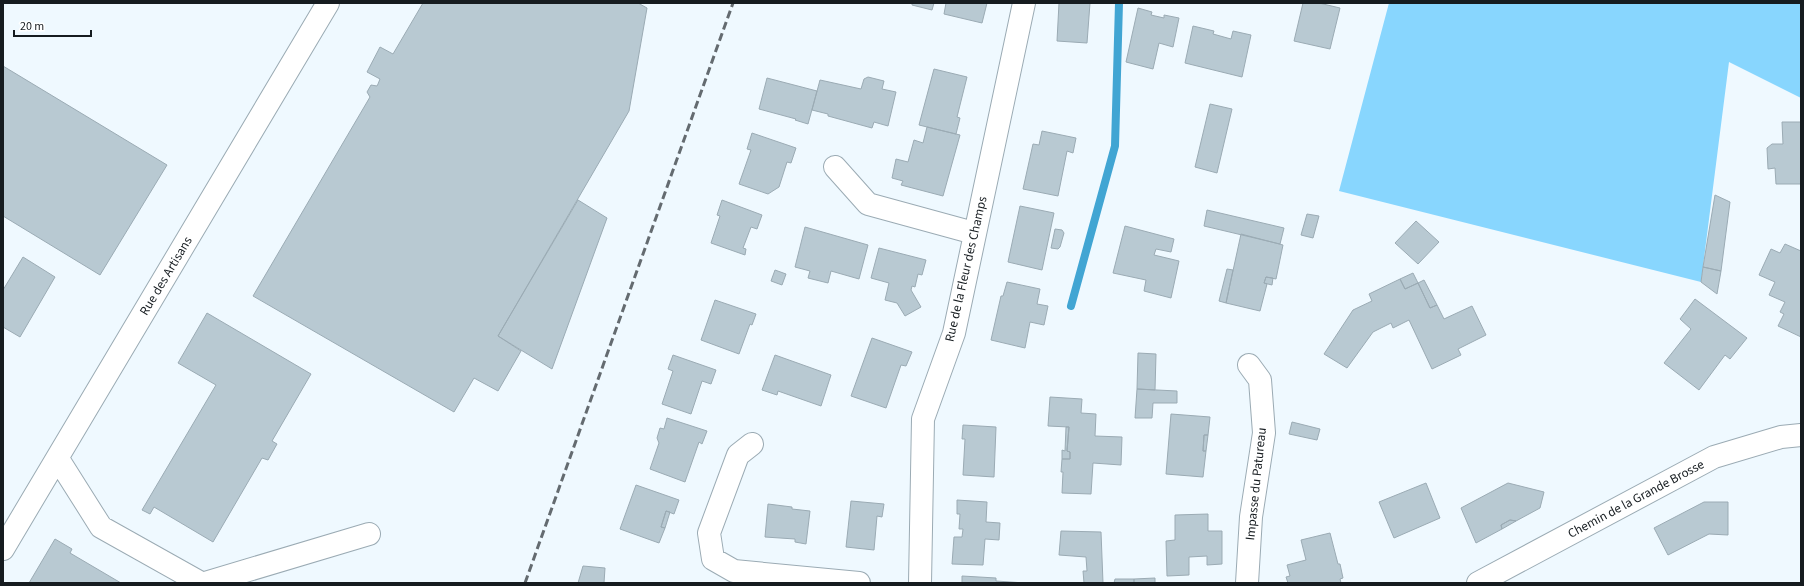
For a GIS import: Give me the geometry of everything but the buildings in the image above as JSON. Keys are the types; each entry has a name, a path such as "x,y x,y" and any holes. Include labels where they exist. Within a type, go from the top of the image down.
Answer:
{"street":[{"name":"Rue des Artisans","path":"3,549 58,459 328,3"},
{"name":"Rue de la Fleur des Champs","path":"920,583 923,419 954,333 1024,3"},
{"path":"835,167 868,204 974,234"},
{"name":"Impasse du Patureau","path":"1247,583 1252,518 1264,433 1260,380 1249,365"},
{"name":"Chemin de la Grande Brosse","path":"1478,583 1714,457 1781,437 1801,435"},
{"path":"752,444 738,455 709,533 713,559 734,571 859,583"},
{"path":"58,459 101,527 201,583"},
{"path":"205,583 369,534"}],"shaded area":[{"path":"1389,3 1801,3 1801,98 1729,62 1701,282 1339,191"}],"waterway":[{"path":"1071,306 1115,146 1119,3"}],"railway":[{"path":"525,583 733,3"}]}
